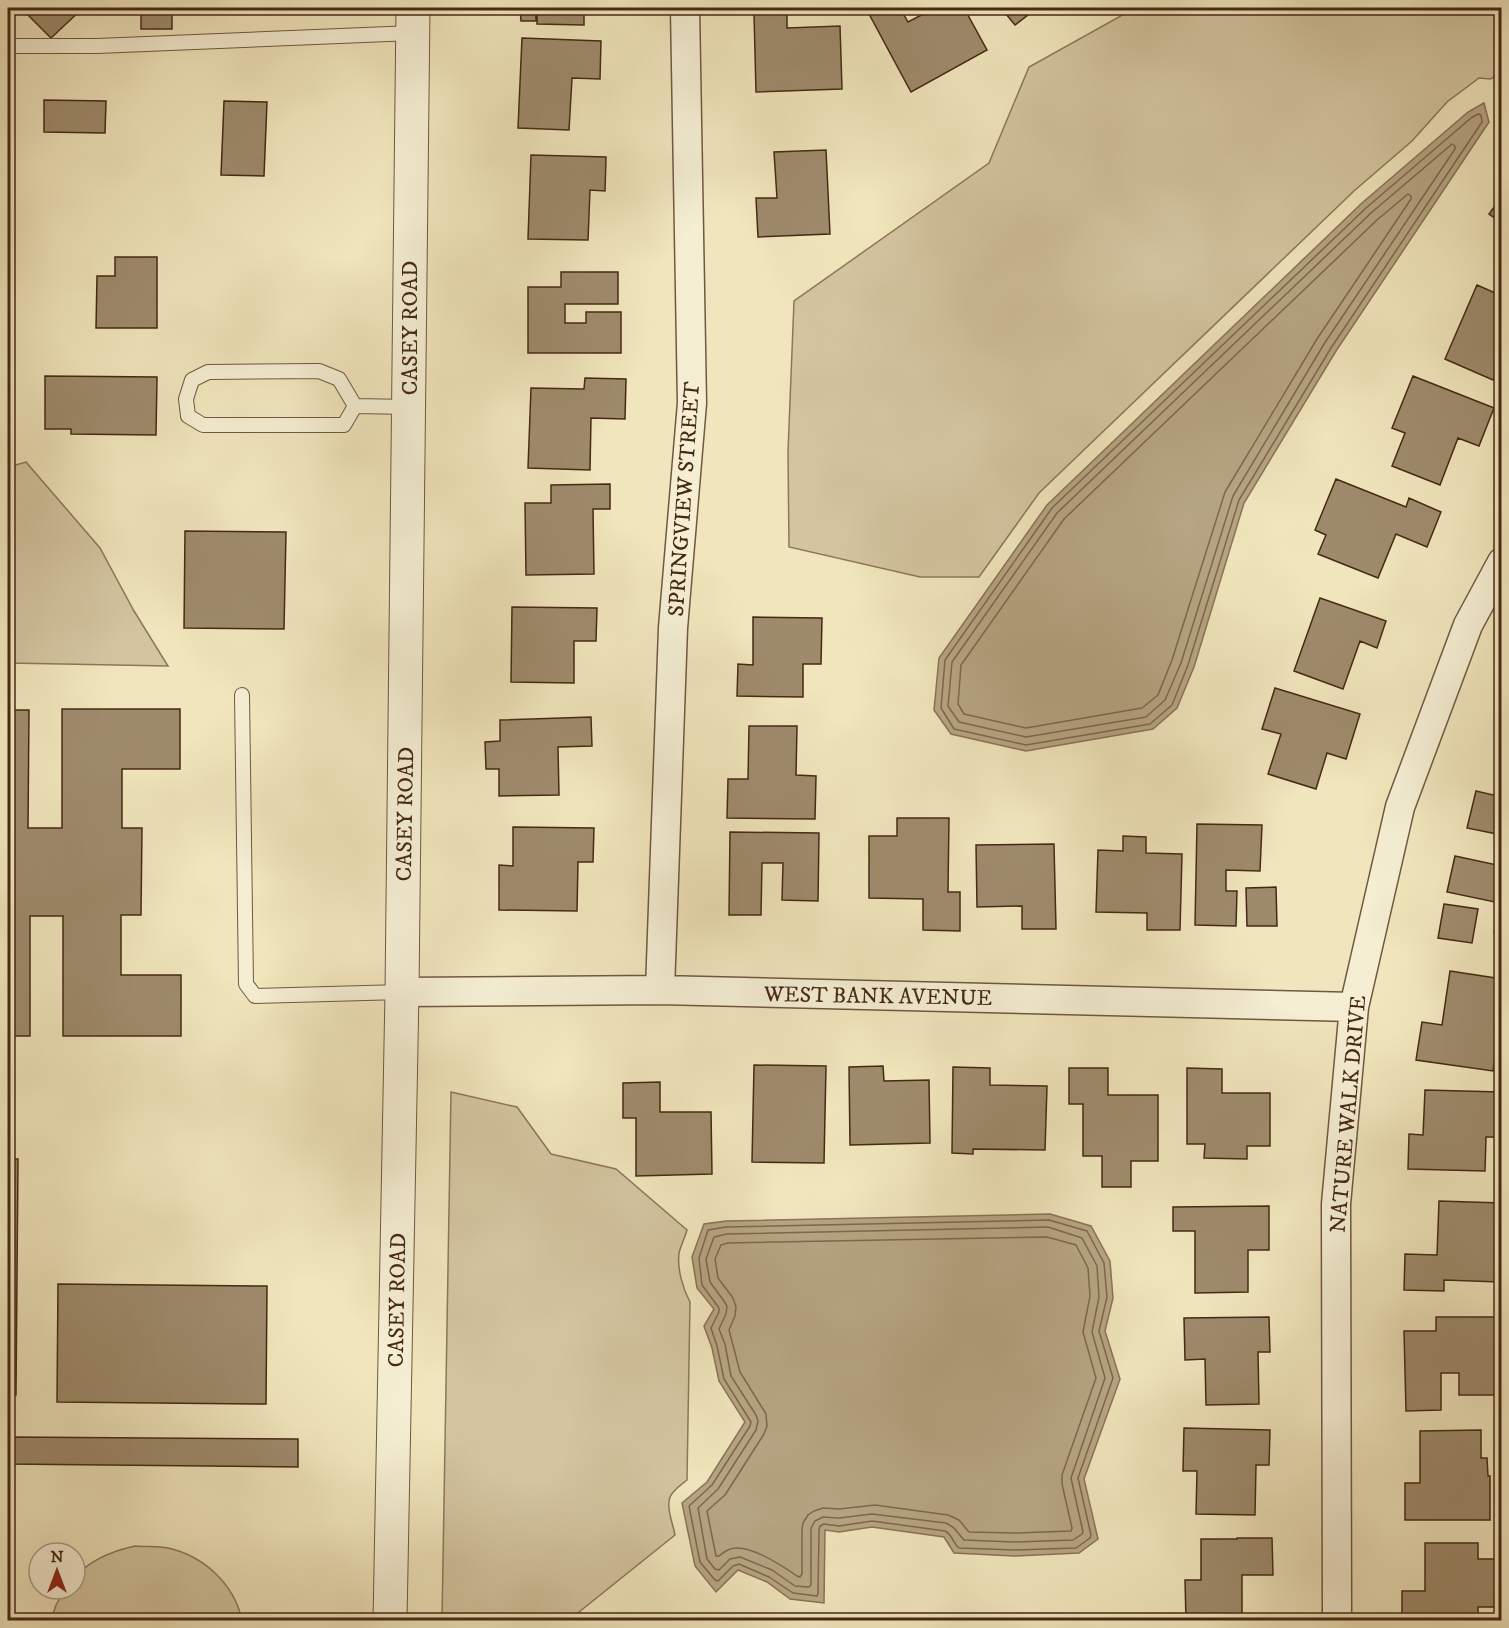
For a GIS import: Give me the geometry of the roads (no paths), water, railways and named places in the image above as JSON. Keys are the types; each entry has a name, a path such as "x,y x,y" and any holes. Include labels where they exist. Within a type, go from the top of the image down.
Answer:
{"street":[{"name":"SPRINGVIEW STREET","path":"660,990 674,628 692,403 685,8"},
{"name":"CASEY ROAD","path":"390,1620 402,992 413,20"},
{"name":"NATURE WALK DRIVE","path":"1337,1620 1336,1204 1354,1007 1400,807 1468,625 1502,562"},
{"name":"WEST BANK AVENUE","path":"402,992 660,990 1354,1007"}],"lane":[{"path":"8,46 97,46 413,20"},
{"path":"320,371 339,379 355,405 344,425 203,425 188,416 186,399 192,380 208,372 320,371"},
{"path":"355,405 409,407"},
{"path":"242,695 246,984 255,996 402,992"}],"water":[{"path":"1484,103 1489,122 1336,351 1244,503 1194,667 1177,708 1153,729 1026,751 951,734 934,710 939,658 1047,505 1362,203 1468,112"},
{"path":"1050,1214 1091,1226 1110,1261 1113,1298 1105,1331 1120,1379 1084,1479 1098,1539 1079,1553 1014,1556 954,1553 944,1537 872,1527 839,1532 825,1530 824,1603 790,1599 767,1582 738,1570 716,1592 695,1566 682,1503 707,1482 745,1422 719,1381 712,1348 704,1326 714,1309 697,1288 692,1257 704,1224 726,1221"}]}
